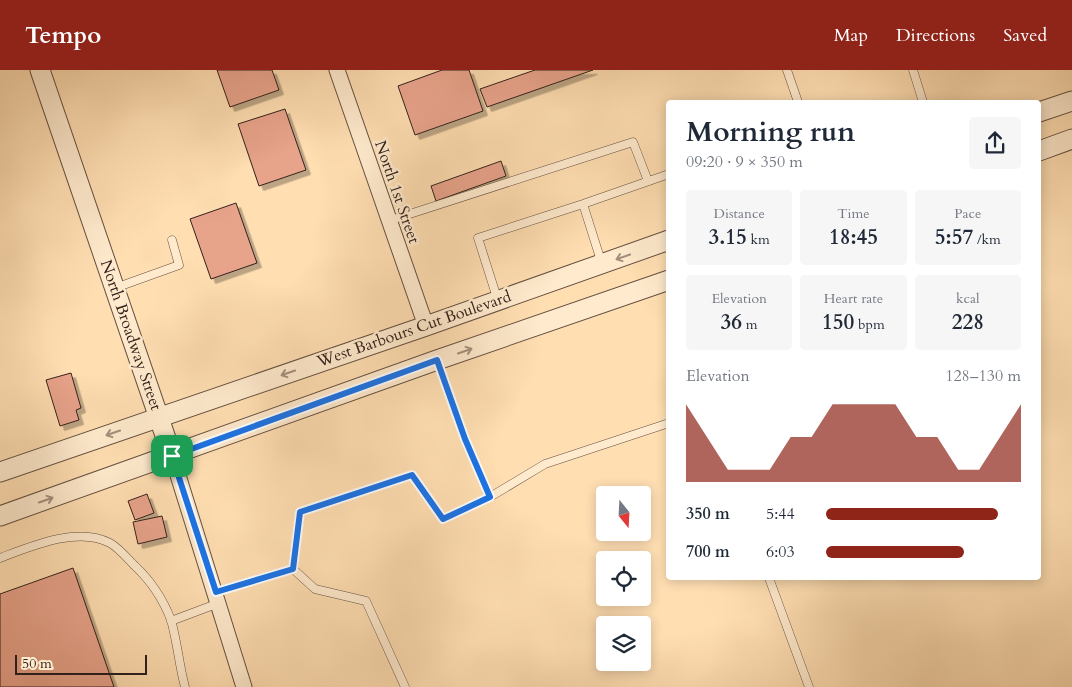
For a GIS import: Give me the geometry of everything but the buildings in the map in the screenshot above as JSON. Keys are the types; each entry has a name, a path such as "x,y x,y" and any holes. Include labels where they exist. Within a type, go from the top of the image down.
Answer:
{"street":[{"name":"North Broadway Street","path":"40,70 172,456 244,687"},
{"name":"North 1st Street","path":"337,70 426,326"},
{"path":"1041,111 1072,101"},
{"path":"1041,150 1072,139"},
{"name":"West Barbours Cut Boulevard","path":"0,472 426,326 666,241"},
{"path":"0,516 437,360 666,281"}],"lane":[{"path":"787,70 797,100"},
{"path":"913,70 922,100"},
{"path":"388,221 633,142 648,182"},
{"path":"498,301 478,238 666,175"},
{"path":"584,204 602,264"},
{"path":"115,288 177,267 179,261 172,240"},
{"path":"437,360 465,439 490,497"},
{"path":"293,569 300,512 412,475 443,519 490,497 546,464 666,424"},
{"path":"0,558 32,546 78,536 96,537 112,544 139,570 158,593 171,620 185,687"},
{"path":"171,620 217,598 293,569"},
{"path":"293,569 315,589 366,601 405,687"},
{"path":"770,580 809,687"}],"route":[{"path":"437,360 465,439 490,497 443,519 412,475 300,512 293,569 216,592 172,456 437,360"}]}
